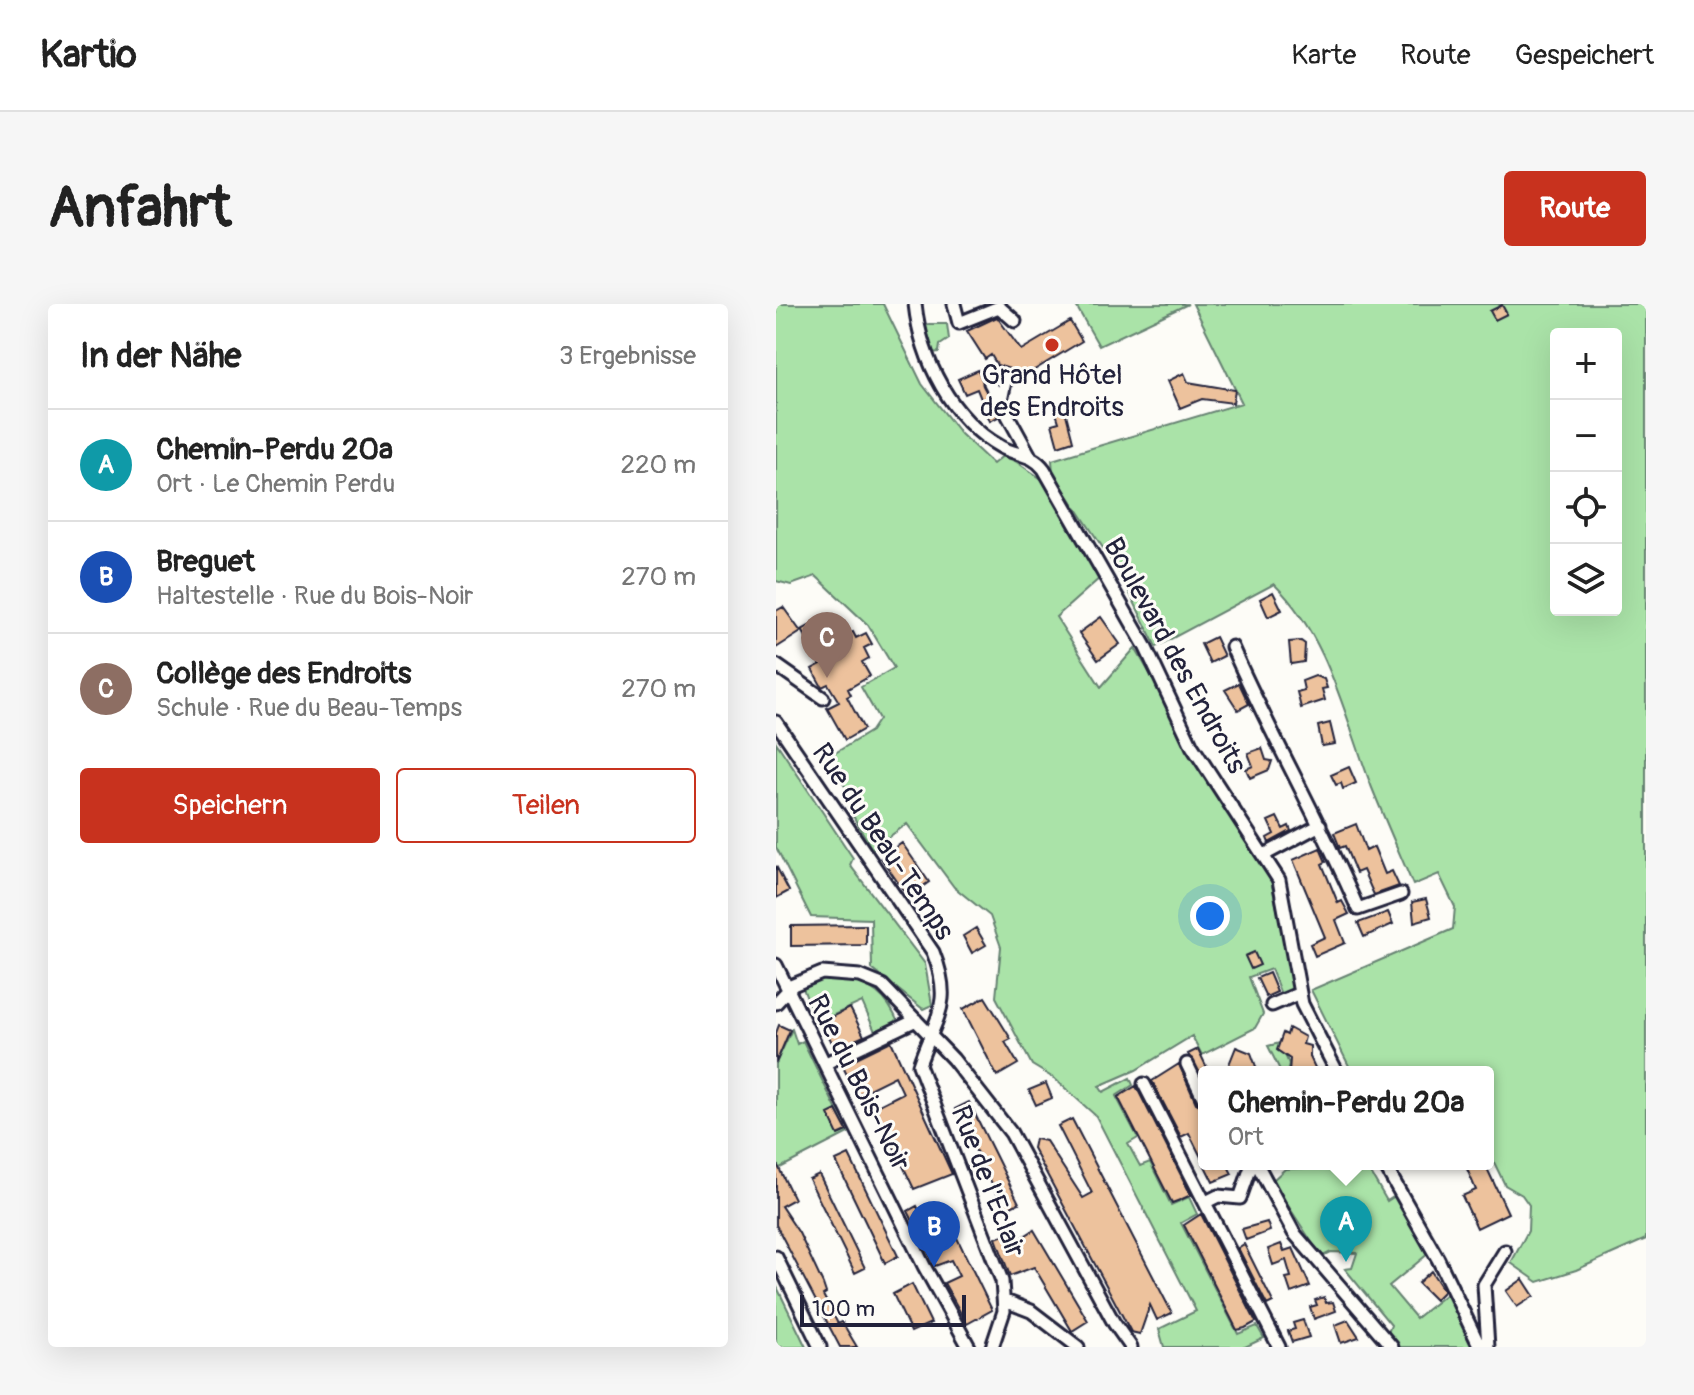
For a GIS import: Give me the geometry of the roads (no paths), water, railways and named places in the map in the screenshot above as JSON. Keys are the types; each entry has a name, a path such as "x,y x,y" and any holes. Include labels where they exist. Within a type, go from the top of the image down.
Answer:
{"street":[{"name":"Boulevard des Endroits","path":"915,304 927,356 949,398 993,441 1030,456 1044,469 1145,646 1192,746 1279,880 1300,993 1334,1066"},
{"path":"954,304 959,323 999,307 1015,321"},
{"path":"1001,401 1030,456"},
{"path":"1232,647 1263,719 1320,825 1358,909 1401,894"},
{"path":"776,665 823,698"},
{"name":"Rue du Beau-Temps","path":"776,722 933,952 944,991 940,1018 929,1035"},
{"path":"1264,855 1320,825"},
{"name":"Rue du Bois-Noir","path":"776,965 924,1266 969,1347"},
{"path":"776,1003 787,991 822,973 860,976 882,985 953,1059 1011,1133 1114,1323 1131,1347"},
{"path":"1272,1005 1300,993"},
{"path":"826,1063 916,1020"},
{"name":"Rue de l'Eclair","path":"929,1035 919,1065 1002,1281 1005,1301 992,1347"},
{"path":"1187,1064 1198,1087"},
{"path":"1144,1084 1279,1347"},
{"path":"1206,1202 1218,1196 1240,1198 1252,1170"},
{"path":"1257,1170 1294,1233 1392,1347"},
{"path":"1387,1170 1438,1259 1480,1347"},
{"path":"1488,1347 1484,1285 1505,1251"},
{"path":"776,1257 820,1347"},
{"path":"1005,1301 1031,1311 1078,1347"}],"place":[{"name":"Grand Hôtel des Endroits","path":"1052,345"},
{"name":"Collège des Endroits","path":"827,678"},
{"name":"Chemin-Perdu 20a","path":"1346,1262"},
{"name":"Breguet","path":"934,1267"}]}
